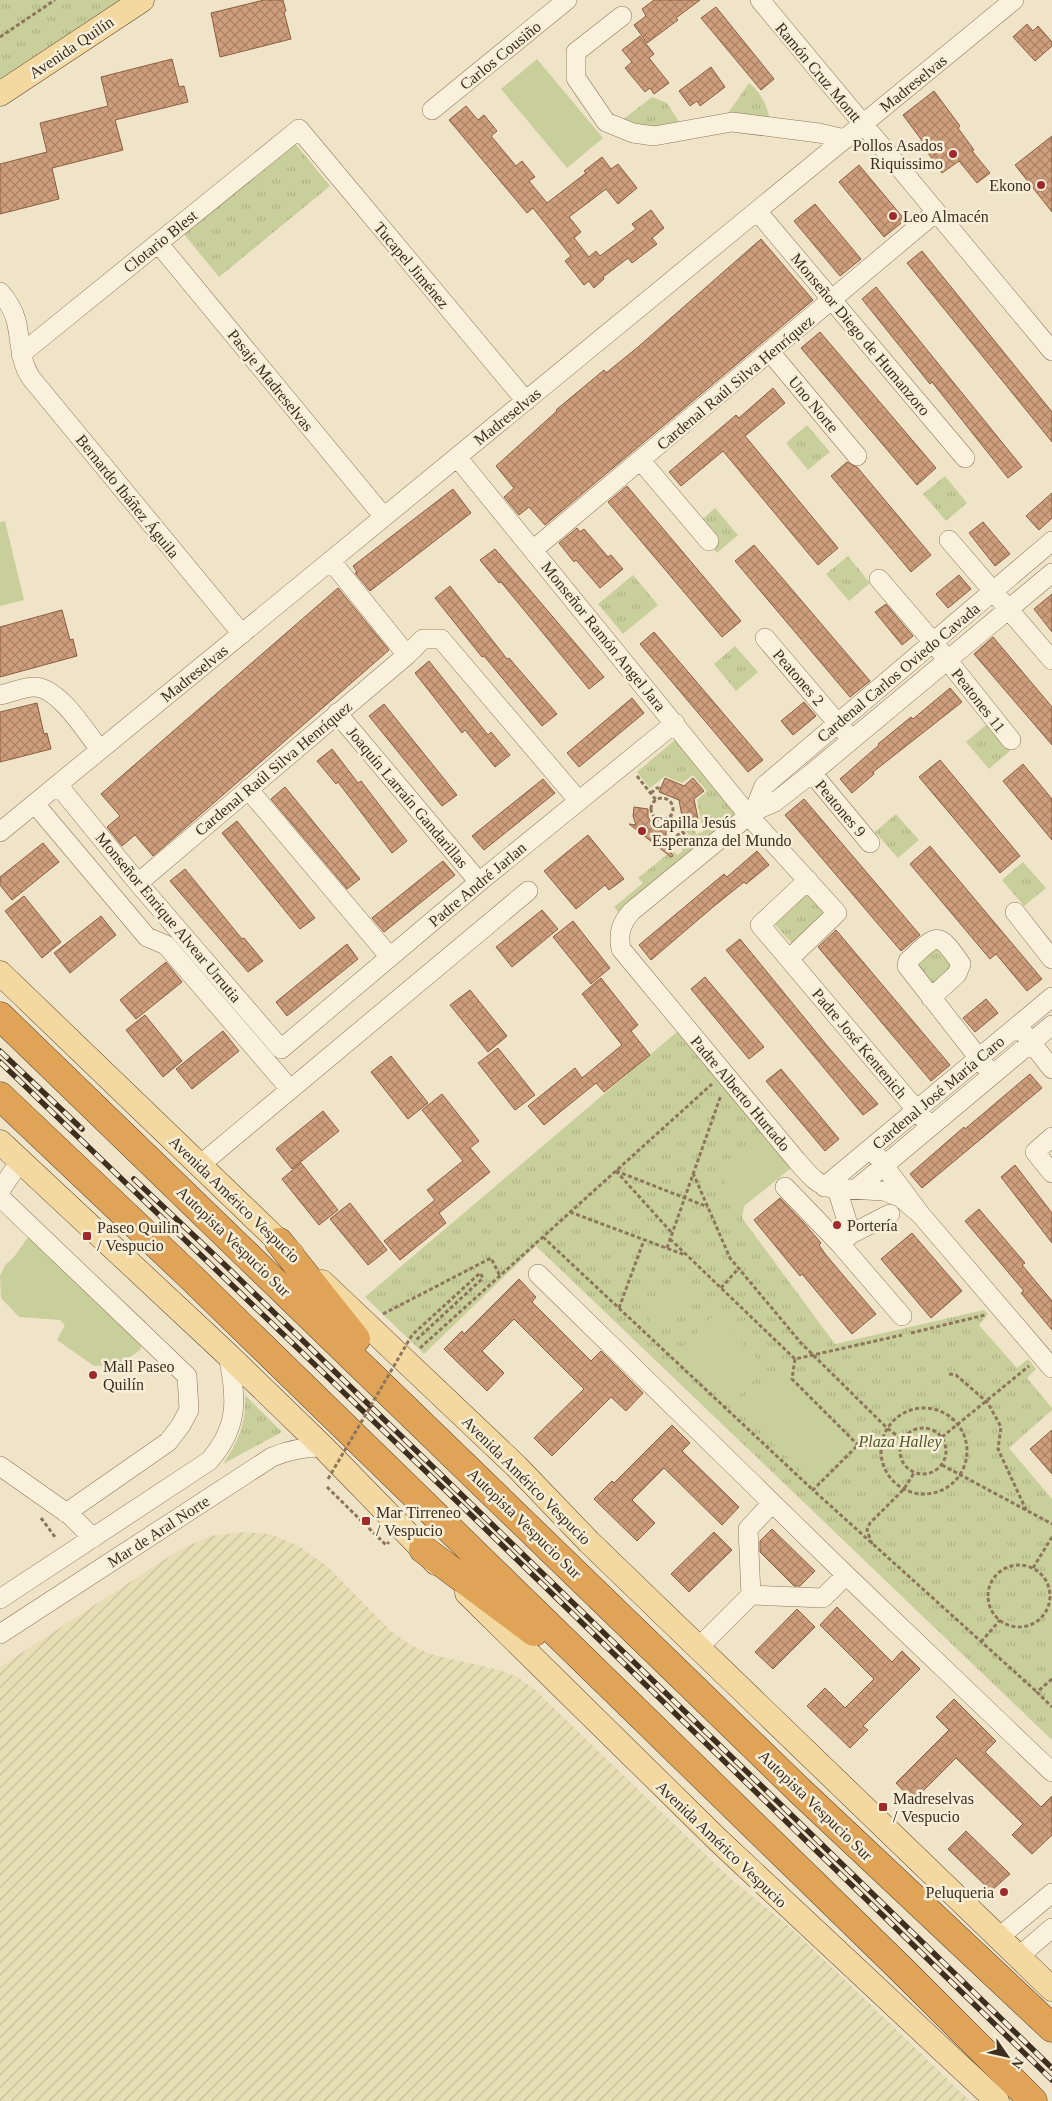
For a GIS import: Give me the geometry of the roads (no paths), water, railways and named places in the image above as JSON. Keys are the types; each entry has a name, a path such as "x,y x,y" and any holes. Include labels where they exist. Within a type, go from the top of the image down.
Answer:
{"highway":[{"name":"Autopista Vespucio Sur","path":"0,1016 413,1414 800,1791 1052,2028"},
{"path":"0,1096 201,1287 901,1969 1033,2101"},
{"path":"279,1242 362,1345 413,1414"},
{"path":"423,1549 551,1646 620,1695"}],"main road":[{"name":"Avenida Quilín","path":"0,94 142,0"},
{"name":"Avenida Américo Vespucio","path":"0,974 516,1466 589,1542 1052,1989"},
{"name":"Avenida Américo Vespucio","path":"6,1152 228,1355 718,1840 997,2101"}],"street":[{"name":"Carlos Cousiño","path":"432,110 567,0"},
{"name":"Ramón Cruz Montt","path":"760,0 1052,351"},
{"name":"Madreselvas","path":"0,832 1014,0"},
{"path":"622,16 576,52 576,78 606,122 633,133 654,136 732,122 819,133 845,139"},
{"name":"Clotario Blest","path":"21,354 298,129"},
{"name":"Tucapel Jiménez","path":"298,129 526,401"},
{"name":"Monseñor Diego de Humanzoro","path":"757,211 965,458"},
{"name":"Cardenal Raúl Silva Henríquez","path":"533,550 936,212"},
{"name":"Pasaje Madreselvas","path":"158,243 384,517"},
{"name":"Bernardo Ibáñez Águila","path":"0,292 8,301 15,317 21,354 31,378 242,634"},
{"name":"Uno Norte","path":"770,352 857,456"},
{"name":"Monseñor Ramón Angel Jara","path":"458,457 752,814"},
{"path":"641,461 709,541"},
{"path":"949,540 994,590 1052,660"},
{"name":"Cardenal Carlos Oviedo Cavada","path":"752,814 764,786 1052,541"},
{"path":"331,561 408,655"},
{"name":"Cardenal Carlos Oviedo Cavada","path":"632,911 752,814 775,802 812,773 1052,573"},
{"name":"Peatones 11","path":"879,578 1011,740"},
{"name":"Peatones 2","path":"765,638 852,740"},
{"name":"Cardenal Raúl Silva Henríquez","path":"138,882 408,655 423,639 441,639 578,800"},
{"path":"0,696 35,687 50,692 61,701 100,750"},
{"name":"Joaquín Larraín Gandarillas","path":"337,713 479,882"},
{"name":"Padre André Jarlan","path":"281,1049 479,882 675,722"},
{"name":"Peatones 9","path":"812,773 870,842"},
{"name":"Monseñor Enrique Alvear Urrutia","path":"58,785 281,1049"},
{"path":"248,789 390,957"},
{"path":"35,804 147,937 166,945 290,1089"},
{"path":"752,814 837,913 788,959"},
{"name":"Padre José Kentenich","path":"808,880 760,925 930,1126"},
{"path":"200,1165 528,891"},
{"name":"Padre Alberto Hurtado","path":"632,911 625,918 620,929 621,950 797,1161 816,1182 831,1188"},
{"path":"1015,912 1052,959"},
{"name":"Cardenal José María Caro","path":"831,1188 871,1148 1052,997"},
{"path":"931,998 992,1075"},
{"name":"Cardenal José María Caro","path":"856,1189 1052,1025"},
{"path":"1018,1026 1052,1069"},
{"path":"1052,1137 1035,1152 1052,1173"},
{"path":"871,1148 920,1215 1047,1362"},
{"path":"0,1191 6,1152"},
{"path":"785,1187 845,1239 902,1316"},
{"path":"845,1239 831,1188 884,1191 900,1197 920,1215"},
{"path":"0,1197 187,1376 189,1410 181,1426 168,1442 66,1513"},
{"path":"845,1239 890,1214"},
{"path":"538,1274 846,1575 1052,1772"},
{"name":"Mar de Aral Norte","path":"2,1598 209,1461 224,1441 230,1428 235,1400 228,1355"},
{"name":"Mar de Aral Norte","path":"0,1634 272,1457 290,1450 322,1447"},
{"path":"0,1466 66,1513 93,1538"},
{"path":"175,1485 185,1492 188,1500 188,1512"},
{"path":"751,1595 748,1529 772,1503"},
{"path":"698,1647 751,1595 823,1598 846,1575"},
{"path":"2,1598 1,1604 3,1609 11,1617 21,1620"},
{"path":"998,1938 1052,1892"},
{"path":"1018,1957 1052,1928"}],"railway":[{"path":"0,1051 82,1129"},
{"path":"0,1062 468,1512 1052,2080"},
{"path":"134,1179 225,1265 1052,2068"}],"place":[{"name":"Pollos Asados Riquissimo","path":"953,154"},
{"name":"Ekono","path":"1041,185"},
{"name":"Leo Almacén","path":"893,216"},
{"name":"Capilla Jesús Esperanza del Mundo","path":"642,831"},
{"name":"Portería","path":"837,1225"},
{"name":"Paseo Quilin / Vespucio","path":"87,1236"},
{"name":"Mall Paseo Quilín","path":"93,1375"},
{"name":"Mar Tirreneo / Vespucio","path":"366,1521"},
{"name":"Madreselvas / Vespucio","path":"883,1807"},
{"name":"Peluqueria","path":"1004,1892"}],"park label":[{"name":"Plaza Halley","path":"900,1441"}]}
